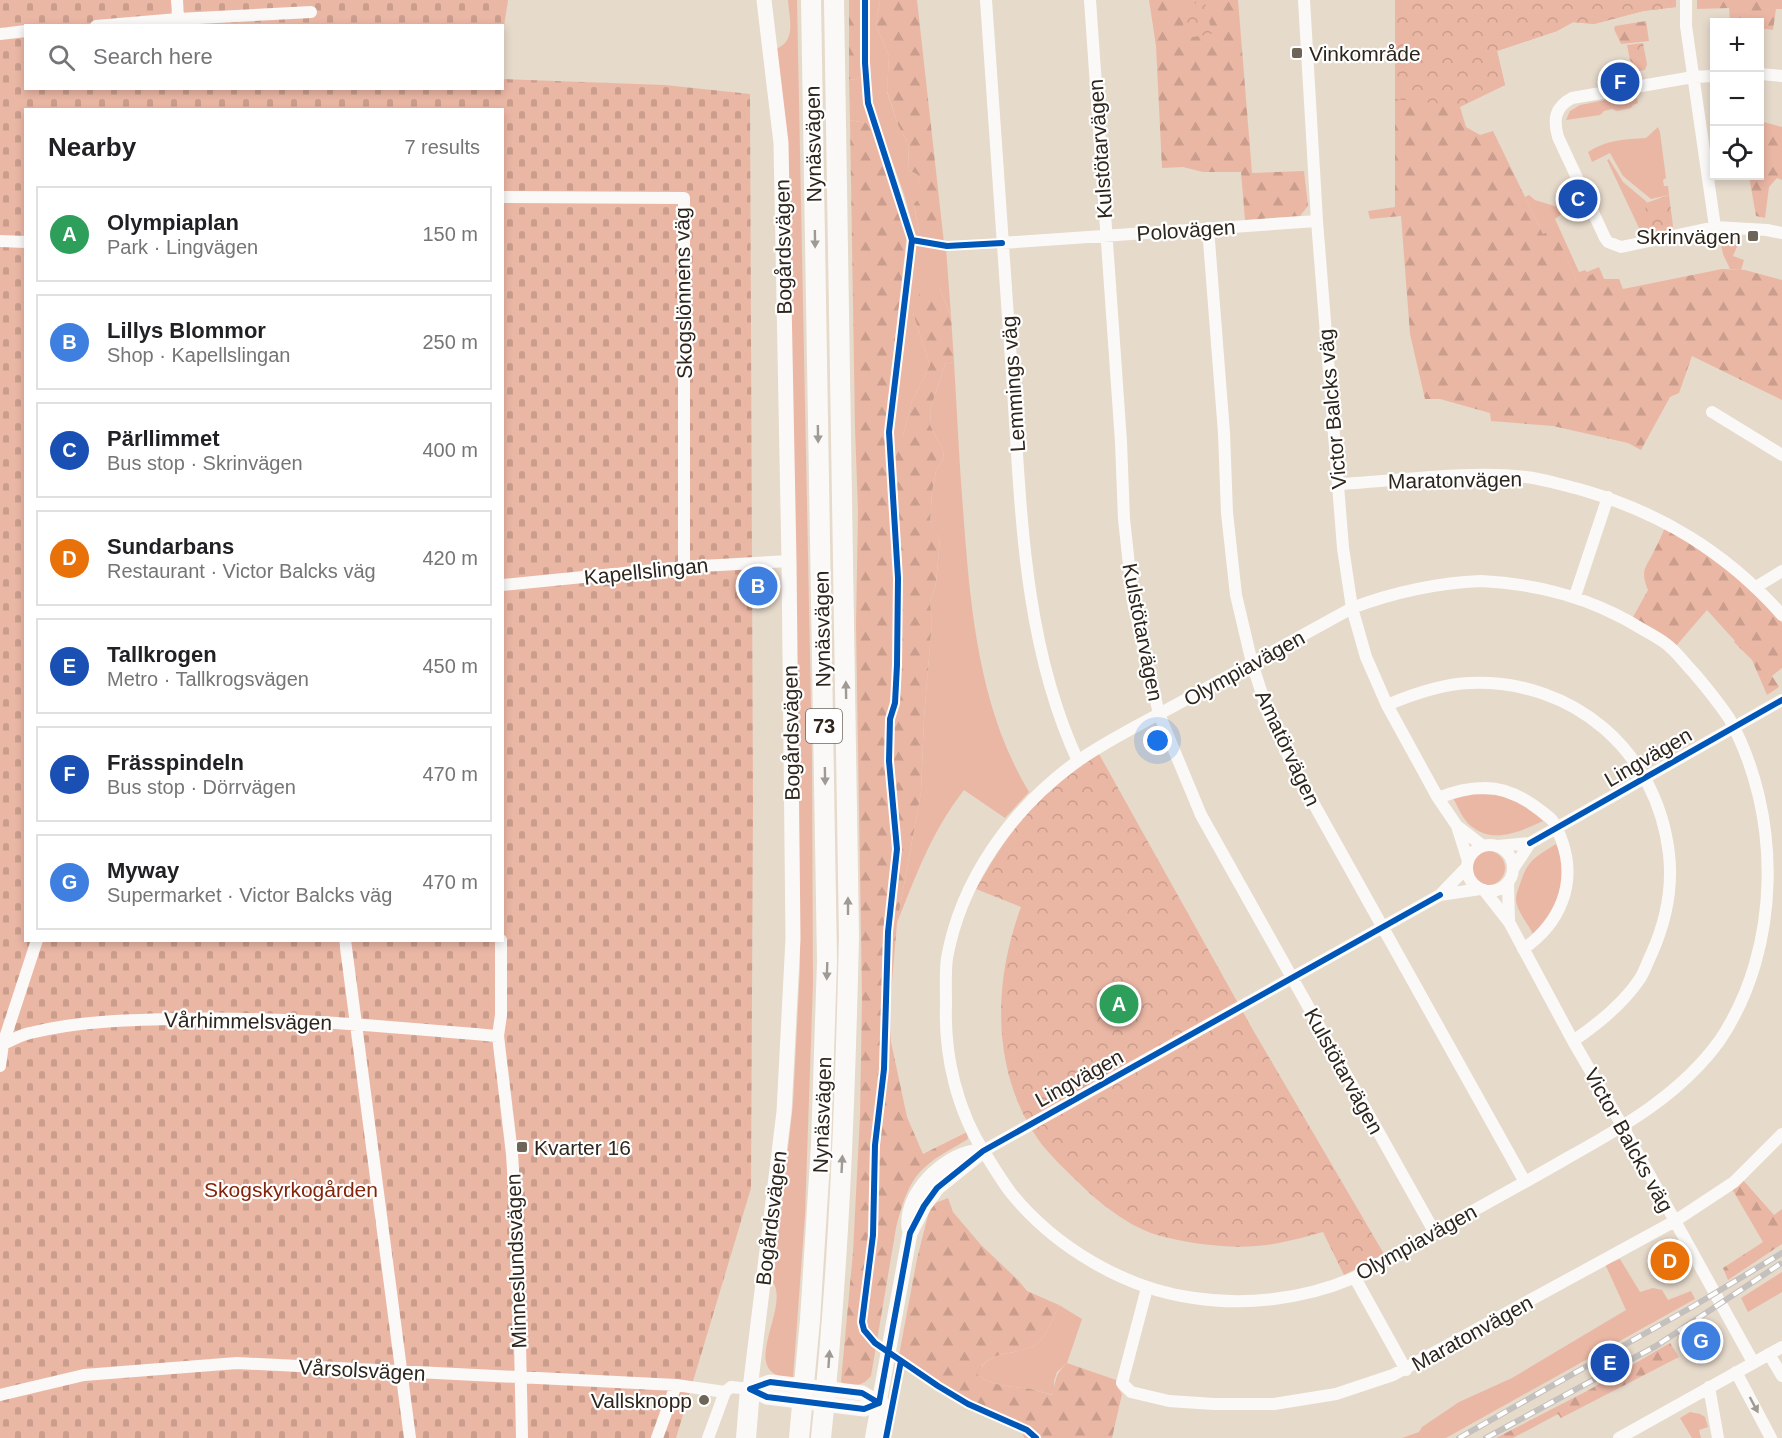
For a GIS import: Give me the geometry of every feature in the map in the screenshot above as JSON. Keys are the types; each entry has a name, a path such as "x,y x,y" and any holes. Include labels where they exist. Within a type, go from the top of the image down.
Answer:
{"highway":[{"name":"Nynäsvägen","path":"821,1438 838,1234 846,1091 849,937 834,0"},
{"name":"Nynäsvägen","path":"799,1438 810,1320 821,1145 827,961 810,4"},
{"path":"746,1438 762,1390"},
{"path":"868,1401 879,1416 875,1438"}],"street":[{"path":"177,0 178,19"},
{"name":"Bogårdsvägen","path":"762,1390 784,1112 793,939 781,143 764,0"},
{"name":"Lemmings väg","path":"986,0 1023,526 1034,619 1043,664 1070,745 1078,761"},
{"name":"Kulstötarvägen","path":"1090,0 1124,519 1134,602 1159,714 1201,815 1435,1233"},
{"name":"Victor Balcks väg","path":"1304,0 1317,221 1343,548 1352,608 1366,657 1387,705 1438,798 1457,826 1483,846"},
{"path":"1686,0 1686,26 1715,227"},
{"path":"119,24 310,12"},
{"path":"0,34 24,32"},
{"path":"1764,74 1782,76"},
{"path":"1710,76 1693,77 1572,98 1557,111 1555,118 1556,129 1570,163 1608,242 1621,247 1715,227 1782,233"},
{"name":"Skogslönnens väg","path":"504,197 684,198 684,567"},
{"name":"Polovägen","path":"1002,243 1317,221"},
{"name":"Amatörvägen","path":"1208,228 1224,434 1227,513 1236,595 1252,663 1269,716 1296,772 1525,1182"},
{"path":"0,241 24,242"},
{"path":"1712,412 1782,455"},
{"name":"Maratonvägen","path":"1339,484 1464,476 1526,477 1608,497 1657,518 1726,562 1756,587 1782,615"},
{"path":"1575,596 1608,497"},
{"name":"Kapellslingan","path":"504,585 684,567 789,561"},
{"path":"1756,587 1782,571"},
{"name":"Olympiavägen","path":"1451,582 1513,582 1575,596 1631,622 1670,646 1709,691 1734,727 1754,770 1770,838 1773,880 1771,914 1760,961 1742,1004 1719,1042 1685,1081 1623,1127 1355,1278 1297,1296 1228,1302 1190,1298 1147,1287 1089,1260 1043,1226 1012,1194 982,1151 959,1099 945,1028 946,961 962,903 990,851 1030,801 1078,761 1252,663 1352,608 1397,593 1451,582"},
{"path":"1387,705 1412,694 1468,683 1492,683 1535,691 1565,702 1587,714 1626,750 1645,778 1662,816 1668,847 1671,878 1667,913 1640,978 1619,1004 1573,1041"},
{"name":"Lingvägen","path":"1513,869 1530,843 1782,700"},
{"path":"1438,798 1453,791 1485,787 1504,791 1520,797 1537,808 1556,827 1565,851 1568,878 1553,921 1523,949"},
{"name":"Victor Balcks väg","path":"1457,826 1467,864"},
{"name":"Lingvägen","path":"1498,846 1530,843"},
{"path":"1483,846 1498,846 1510,856 1513,869 1508,883 1495,890 1482,889 1469,878 1467,864 1474,851 1483,846"},
{"name":"Lingvägen","path":"868,1401 910,1233 924,1206 937,1188 982,1151 1440,895 1467,864"},
{"name":"Victor Balcks väg","path":"1508,883 1509,922"},
{"name":"Victor Balcks väg","path":"1482,889 1509,922 1753,1362"},
{"name":"Lingvägen","path":"1440,895 1482,889"},
{"path":"0,1066 2,1044 36,942"},
{"path":"345,942 410,1438"},
{"name":"Minneslundsvägen","path":"501,942 501,1015 498,1036 513,1165 518,1247 522,1438"},
{"name":"Vårhimmelsvägen","path":"2,1044 28,1033 119,1020 240,1017 355,1023 498,1036"},
{"name":"Maratonvägen","path":"1147,1287 1122,1383 1131,1392 1169,1401 1214,1404 1274,1404 1336,1394 1406,1370 1675,1221 1734,1182 1782,1134"},
{"path":"1355,1278 1406,1370"},
{"path":"1620,1438 1782,1347"},
{"path":"1769,1354 1782,1376"},
{"name":"Vårsolsvägen","path":"0,1395 84,1375 237,1363 520,1379 676,1385 725,1392"},
{"path":"1736,1372 1771,1438"},
{"path":"657,1438 676,1385"},
{"path":"708,1438 725,1392 731,1387 868,1401"},
{"path":"1709,1387 1718,1438"}],"green space":[{"name":"Skogskyrkogården","path":"0,0 508,0 504,26 504,24 24,24 24,90 504,90 504,79 665,85 750,94 753,803 751,1188 676,1438 0,1438"},
{"path":"788,0 797,0 812,757 813,983 805,1215 793,1378 776,1374 768,1366 765,1354 777,1294 773,1282 793,1104 800,967 798,745 776,49 783,45 789,35"},
{"path":"849,0 862,0 862,74 856,80 849,79"},
{"path":"869,0 880,0 876,25 889,56 887,92 898,125 908,143 909,170 918,175 923,195 914,205 920,238 918,239 874,111 870,78"},
{"path":"880,0 917,0 944,243 920,238 914,204 922,195 918,175 909,170 908,143 898,125 887,91 889,56 876,25"},
{"path":"1149,0 1238,0 1252,173 1304,171 1308,206 1300,216 1245,220 1241,172 1203,172 1183,167 1162,168 1156,46"},
{"path":"1395,0 1676,0 1676,7 1643,11 1594,24 1573,22 1557,31 1497,51 1505,85 1460,107 1466,127 1480,135 1493,131 1543,234 1554,229 1577,281 1597,272 1604,279 1619,279 1623,289 1722,269 1745,270 1782,280 1782,400 1692,356 1679,393 1670,397 1641,450 1628,443 1553,426 1491,421 1490,413 1440,399 1425,399 1410,334 1401,216 1370,219 1368,211 1395,207"},
{"path":"1395,0 1676,0 1676,7 1643,11 1594,24 1573,22 1557,31 1497,51 1505,85 1460,106 1395,99"},
{"path":"1697,0 1782,0 1782,9 1776,9 1773,30 1764,29 1764,18 1730,18 1729,8 1697,9"},
{"path":"1205,2 1212,34 1186,38 1183,23 1190,4"},
{"path":"1646,21 1649,41 1621,44 1614,29 1615,26"},
{"path":"1643,43 1647,64 1645,70 1639,71 1630,60 1627,45"},
{"path":"862,74 863,95 871,124 850,120 849,79 856,80"},
{"path":"1636,94 1638,103 1631,108 1617,111 1612,109 1600,115 1566,120 1570,111 1580,105"},
{"path":"850,120 871,124 900,206 907,235 886,436 903,436 912,401 930,365 913,313 920,291 939,287 951,316 954,362 945,364 931,407 930,425 943,451 944,458 936,471 932,492 930,525 940,539 936,583 930,602 932,621 921,792 897,923 889,1017 891,1042 907,1117 923,1154 967,1132 968,1139 929,1164 918,1174 909,1188 896,1228 871,1376 859,1385 843,1384 841,1381 853,1252 860,1116 862,996 856,625 858,511"},
{"path":"1764,122 1782,127 1782,180 1777,178 1769,187 1765,218 1756,216 1750,180 1764,180"},
{"path":"1658,127 1666,178 1663,180 1664,186 1668,186 1669,195 1651,199 1623,176 1610,153 1592,162 1588,152 1595,148 1616,141 1646,138"},
{"path":"1609,159 1623,182 1647,202 1653,230 1673,226 1673,229 1640,236 1636,231 1639,228 1607,160"},
{"path":"1529,195 1535,200 1567,210 1555,219 1579,272 1585,270 1587,272 1599,267 1604,279 1577,281 1554,230 1543,234 1525,197"},
{"path":"1669,195 1673,226 1653,230 1644,221 1646,203"},
{"path":"1719,236 1738,236 1739,242 1733,256 1744,260 1741,270 1730,269 1723,254"},
{"path":"914,246 946,248 951,316 939,287 913,313 930,365 912,401 903,436 893,436 893,413"},
{"path":"954,362 969,582 980,655 998,725 1029,792 1005,818 964,790 934,837 897,923 921,792 932,621 930,602 936,583 940,539 930,526 936,471 944,458 943,451 930,425 931,407 945,364"},
{"path":"1665,527 1743,583 1782,623 1782,668 1772,676 1779,687 1767,695 1752,660 1707,610 1675,647 1633,617 1648,590 1644,577 1645,568"},
{"path":"1099,754 1253,1030 1384,1254 1344,1275 1323,1232 1279,1243 1233,1247 1171,1239 1135,1226 1105,1206 1069,1174 1043,1146 1026,1119 1014,1091 1006,1061 1002,1030 1005,968 1011,937 1021,907 976,889 1014,829 1028,812 1059,783"},
{"path":"1461,794 1505,797 1524,805 1543,821 1517,832 1489,835 1471,826 1463,817 1453,798"},
{"path":"1556,844 1561,856 1562,881 1555,904 1533,934 1518,909 1517,893 1530,863"},
{"path":"1488,851 1500,856 1505,868 1500,880 1488,885 1476,880 1471,868 1476,856"},
{"path":"1743,1180 1774,1215 1782,1209 1782,1244 1728,1280 1723,1268 1763,1242 1732,1189"},
{"path":"948,1198 953,1212 981,1245 1027,1291 1059,1305 1042,1339 1037,1344 992,1358 977,1374 994,1383 1053,1395 1060,1370 1067,1363 1116,1380 1122,1394 1112,1438 1024,1438 1020,1422 956,1393 899,1355 917,1259 929,1211 933,1204"},
{"path":"1620,1259 1640,1292 1653,1288 1662,1290 1668,1300 1691,1291 1695,1299 1446,1438 1402,1438 1419,1432 1422,1427 1459,1402 1512,1378 1626,1310 1605,1264"},
{"path":"1782,1272 1782,1292 1748,1312 1741,1298"},
{"path":"1059,1305 1082,1319 1067,1363 1057,1372 1054,1381 1054,1395 994,1383 977,1374 992,1358 1037,1344 1042,1339"},
{"path":"1670,1343 1679,1357 1561,1418 1558,1414 1513,1438 1496,1438 1587,1391"},
{"path":"1690,1412 1705,1417 1708,1427 1699,1430 1701,1438 1692,1438 1680,1418"}],"railway":[{"path":"1459,1438 1692,1307 1782,1253"},
{"path":"1486,1438 1656,1346 1780,1264"}],"cycle path":[{"path":"865,0 865,63 868,103 912,240 889,432 898,578 897,665 895,703 890,719 889,761 897,849 888,932 884,1069 875,1145 873,1235 862,1322 864,1330 875,1343 938,1386 968,1404 1027,1430 1036,1438"},
{"path":"912,240 947,246 1002,243"},
{"path":"1530,843 1782,700"},
{"path":"879,1403 910,1233 924,1206 937,1188 983,1151 1440,895"},
{"path":"886,1438 901,1361"},
{"path":"750,1389 770,1382 862,1393 879,1403"},
{"path":"750,1389 767,1397 864,1409 879,1403"}],"place":[{"name":"Vinkområde","path":"1297,53"},
{"name":"Frässpindeln","path":"1620,82"},
{"name":"Pärllimmet","path":"1578,199"},
{"name":"Skrinvägen","path":"1753,236"},
{"name":"Lillys Blommor","path":"758,586"},
{"name":"Olympiaplan","path":"1119,1004"},
{"name":"Kvarter 16","path":"522,1147"},
{"name":"Sundarbans","path":"1670,1261"},
{"name":"Myway","path":"1701,1341"},
{"name":"Tallkrogen","path":"1610,1363"},
{"name":"Vallsknopp","path":"704,1400"}]}
